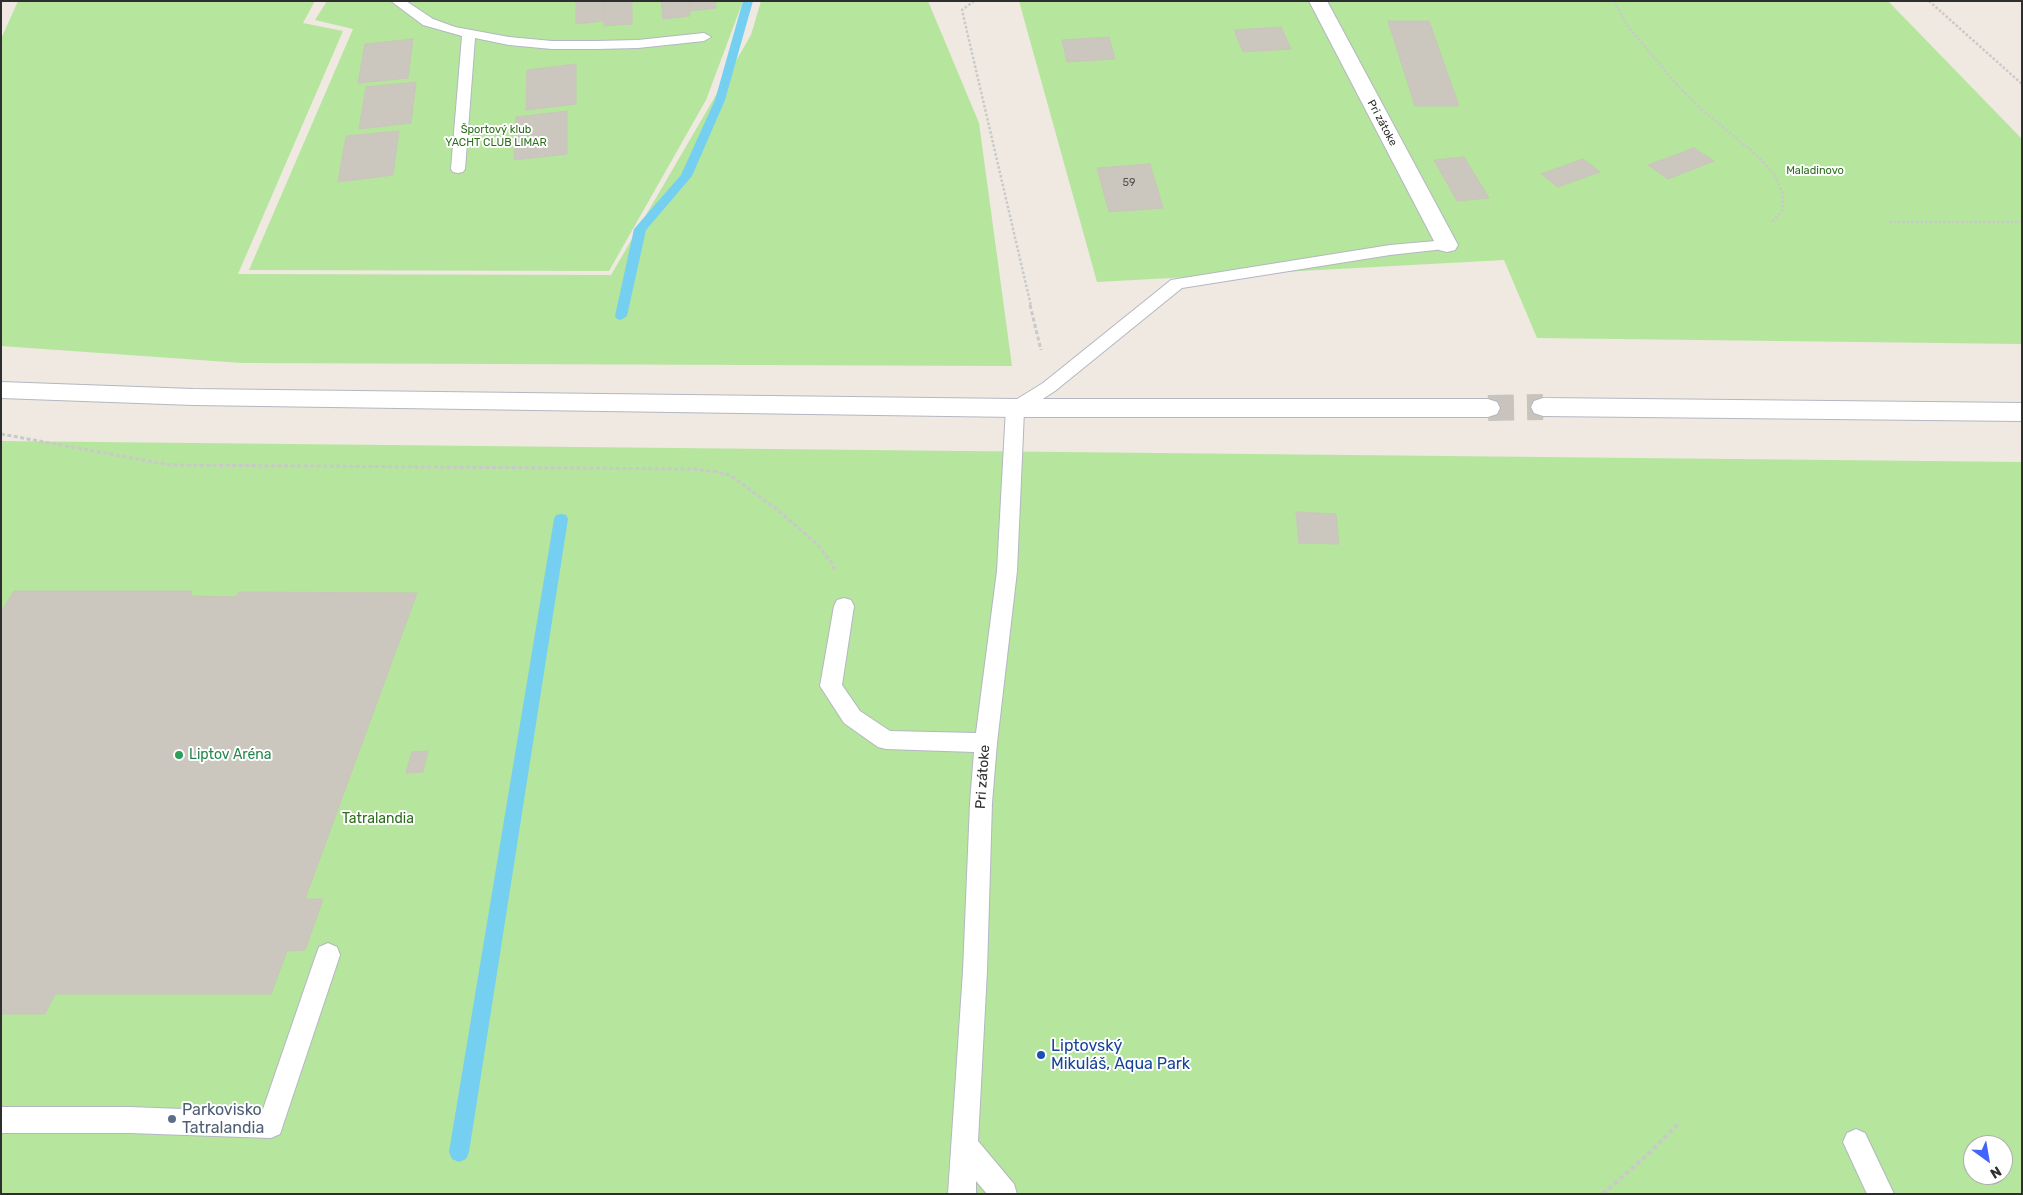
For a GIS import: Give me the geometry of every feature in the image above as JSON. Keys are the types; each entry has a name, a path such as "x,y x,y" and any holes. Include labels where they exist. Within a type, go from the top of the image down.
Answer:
{"main road":[{"name":"Pri zátoke","path":"1318,1 1447,245"},
{"path":"1,390 193,397 1015,408 1488,408"},
{"path":"1543,407 2022,412"}],"lane":[{"path":"397,1 428,22 452,30 552,45 638,44 704,37"},
{"path":"458,169 469,33"},
{"path":"1015,408 1049,387 1177,284 1390,250 1447,245"},
{"name":"Pri zátoke","path":"962,1194 975,972 981,803 986,743 1007,572 1015,408"},
{"path":"844,606 831,686 852,717 886,740 986,743"},
{"path":"1,1120 129,1120 271,1125 328,955"},
{"path":"1856,1142 1881,1194"},
{"path":"966,1147 1004,1194"}],"path":[{"path":"974,1 962,10 1049,387"},
{"path":"1614,1 1626,24 1678,86 1700,108 1753,152 1774,174 1783,194 1782,211 1772,222"},
{"path":"1929,1 2022,84"},
{"path":"1890,222 2022,222"},
{"path":"1,434 170,465 683,469 717,472 730,475 738,480 779,511 818,545 833,565 844,606"},
{"path":"1603,1194 1680,1122"}],"green space":[{"path":"18,1 315,1 303,23 343,31 238,274 611,275 751,35 761,1 928,1 979,123 1012,366 242,363 1,346 1,39"},
{"name":"Športový klub YACHT CLUB LIMAR","path":"327,1 743,1 706,100 609,271 249,270 353,29 315,20"},
{"name":"Maladinovo","path":"1019,1 1888,1 2022,139 2022,344 1537,338 1504,260 1097,282"},
{"name":"Tatralandia","path":"1,441 2022,462 2022,1194 1,1194"}],"building":[{"path":"576,1 604,1 603,21 576,24"},
{"path":"604,1 632,1 632,24 604,26"},
{"path":"661,1 688,1 690,16 663,19"},
{"path":"688,1 715,1 716,8 689,11"},
{"path":"1388,21 1429,21 1459,106 1415,106"},
{"path":"1281,27 1291,49 1243,52 1234,30"},
{"path":"1109,37 1115,59 1067,62 1062,40"},
{"path":"413,39 408,78 358,83 365,44"},
{"path":"576,64 576,104 526,110 527,70"},
{"path":"416,82 411,123 359,129 366,87"},
{"path":"567,111 567,154 514,160 516,117"},
{"path":"399,131 393,175 338,182 346,136"},
{"path":"1694,148 1714,161 1668,179 1648,165"},
{"path":"1464,157 1489,198 1457,201 1434,160"},
{"path":"1583,159 1600,172 1558,187 1541,174"},
{"path":"1150,164 1163,208 1109,212 1097,168"},
{"path":"1296,512 1336,514 1339,544 1299,543"},
{"name":"Liptov Aréna","path":"14,591 192,591 190,596 236,597 239,592 417,593 305,899 323,899 305,950 287,951 271,994 55,994 45,1014 1,1014 1,612"},
{"path":"428,751 423,772 406,773 412,752"}],"waterway":[{"path":"621,316 640,229 686,176 720,100 748,1"},
{"path":"459,1152 561,519"}],"tunnel":[{"path":"1488,408 1543,407"}],"place":[{"name":"Liptov Aréna","path":"179,755"},
{"name":"Liptovský Mikuláš, Aqua Park","path":"1041,1055"},
{"name":"Parkovisko Tatralandia","path":"172,1119"}]}
